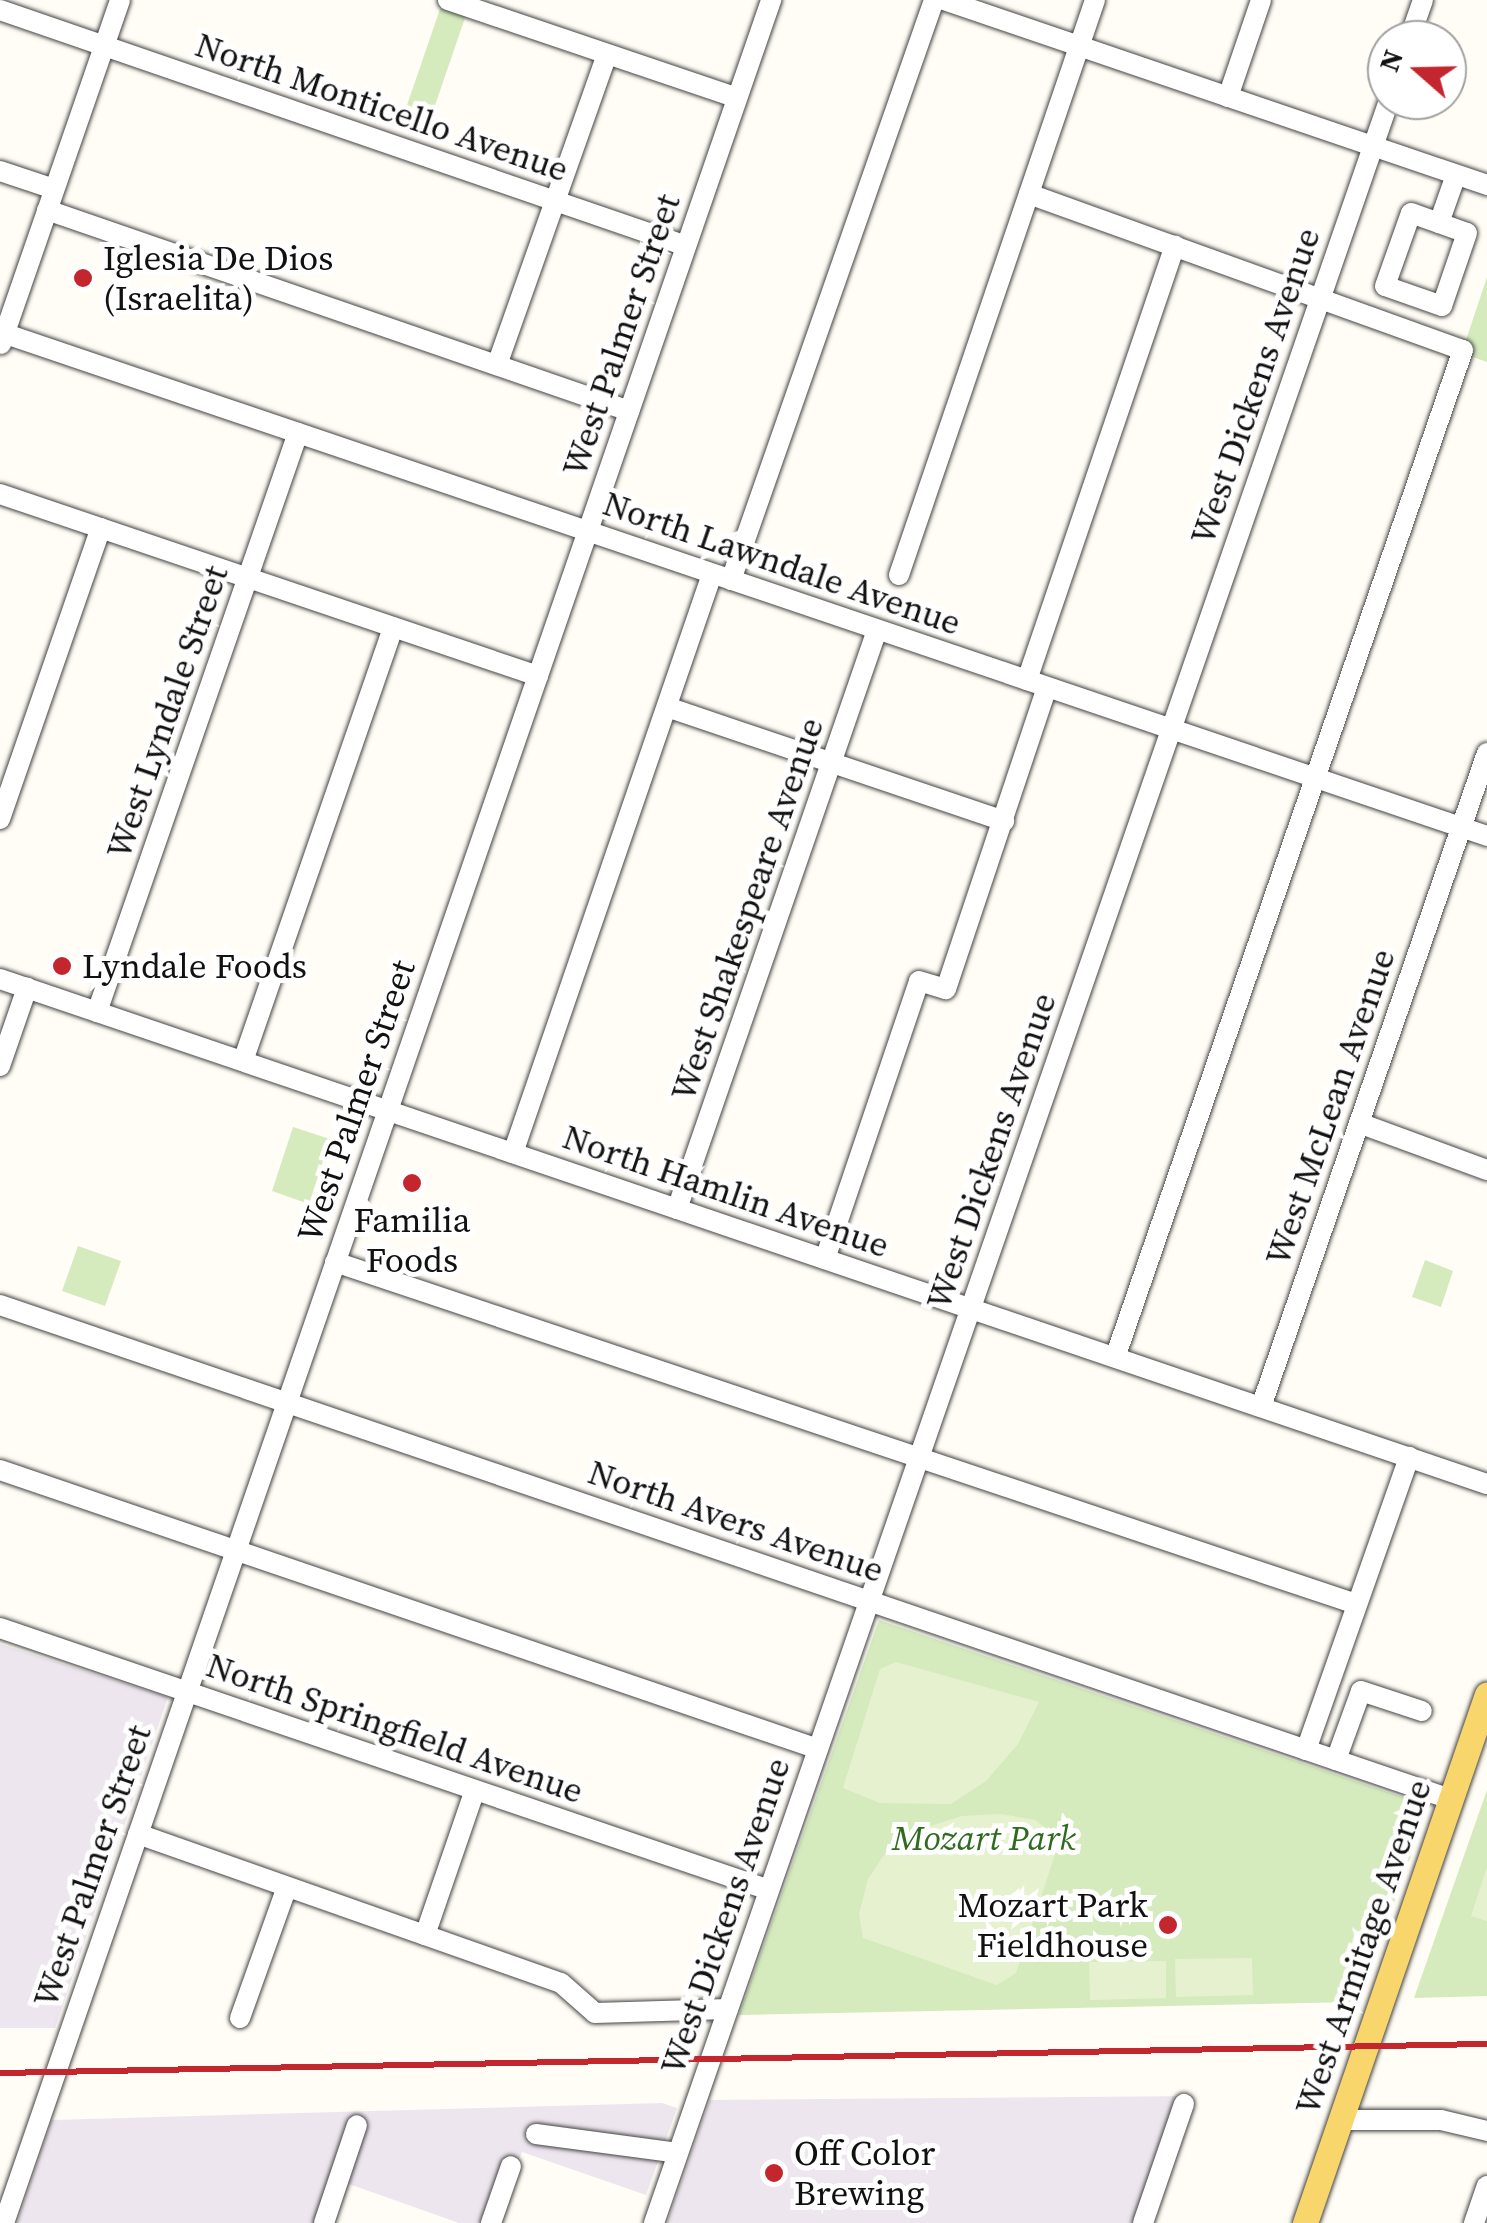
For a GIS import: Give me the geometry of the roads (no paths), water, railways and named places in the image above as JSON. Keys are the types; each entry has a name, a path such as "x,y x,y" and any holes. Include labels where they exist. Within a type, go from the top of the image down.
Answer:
{"main road":[{"name":"West Armitage Avenue","path":"1305,2223 1487,1694"}],"street":[{"path":"1,337 120,0"},
{"path":"448,0 738,98"},
{"name":"West Palmer Street","path":"4,2223 771,0"},
{"path":"512,1153 667,706 722,577 934,0"},
{"path":"944,0 1487,186"},
{"path":"899,575 1095,0"},
{"path":"1228,97 1261,0"},
{"name":"North Monticello Avenue","path":"0,10 686,246"},
{"path":"497,365 607,54"},
{"name":"West Dickens Avenue","path":"654,2223 1381,120"},
{"path":"0,170 51,200 629,410"},
{"path":"1439,223 1456,175"},
{"path":"1029,194 1463,350 1116,1358"},
{"path":"1412,213 1439,223 1468,233 1442,306 1385,286 1412,213"},
{"path":"825,1259 919,981 946,989 1004,822 1037,684 1175,246"},
{"name":"North Lawndale Avenue","path":"1,337 1487,836"},
{"name":"West Lyndale Street","path":"98,1012 298,434"},
{"path":"0,494 538,676"},
{"path":"0,819 101,528"},
{"path":"243,1061 393,627"},
{"name":"West Shakespeare Avenue","path":"677,1209 877,630"},
{"path":"667,706 1004,822"},
{"name":"West McLean Avenue","path":"1261,1407 1487,753"},
{"name":"North Hamlin Avenue","path":"0,979 1487,1484"},
{"path":"0,1066 27,988"},
{"path":"1359,1123 1487,1170"},
{"path":"335,1262 1356,1604"},
{"name":"North Avers Avenue","path":"0,1304 1450,1799"},
{"path":"1306,1750 1409,1457"},
{"path":"0,1470 818,1748"},
{"name":"North Springfield Avenue","path":"0,1628 769,1890"},
{"path":"1336,1760 1360,1691 1422,1712"},
{"path":"425,1935 476,1790"},
{"path":"138,1834 561,1983 595,2013 728,2010"},
{"path":"240,2018 287,1886"},
{"path":"1143,2223 1184,2104"},
{"path":"1340,2120 1440,2120 1487,2132"},
{"path":"324,2223 358,2125"},
{"path":"536,2134 678,2154"},
{"path":"492,2223 510,2166"},
{"path":"1474,2223 1487,2186"}],"railway":[{"path":"0,2073 1487,2044"}],"place":[{"name":"Iglesia De Dios (Israelita)","path":"83,278"},
{"name":"Lyndale Foods","path":"62,966"},
{"name":"Familia Foods","path":"412,1183"},
{"name":"Mozart Park Fieldhouse","path":"1168,1925"},
{"name":"Off Color Brewing","path":"774,2173"}],"park label":[{"name":"Mozart Park","path":"984,1838"}]}
